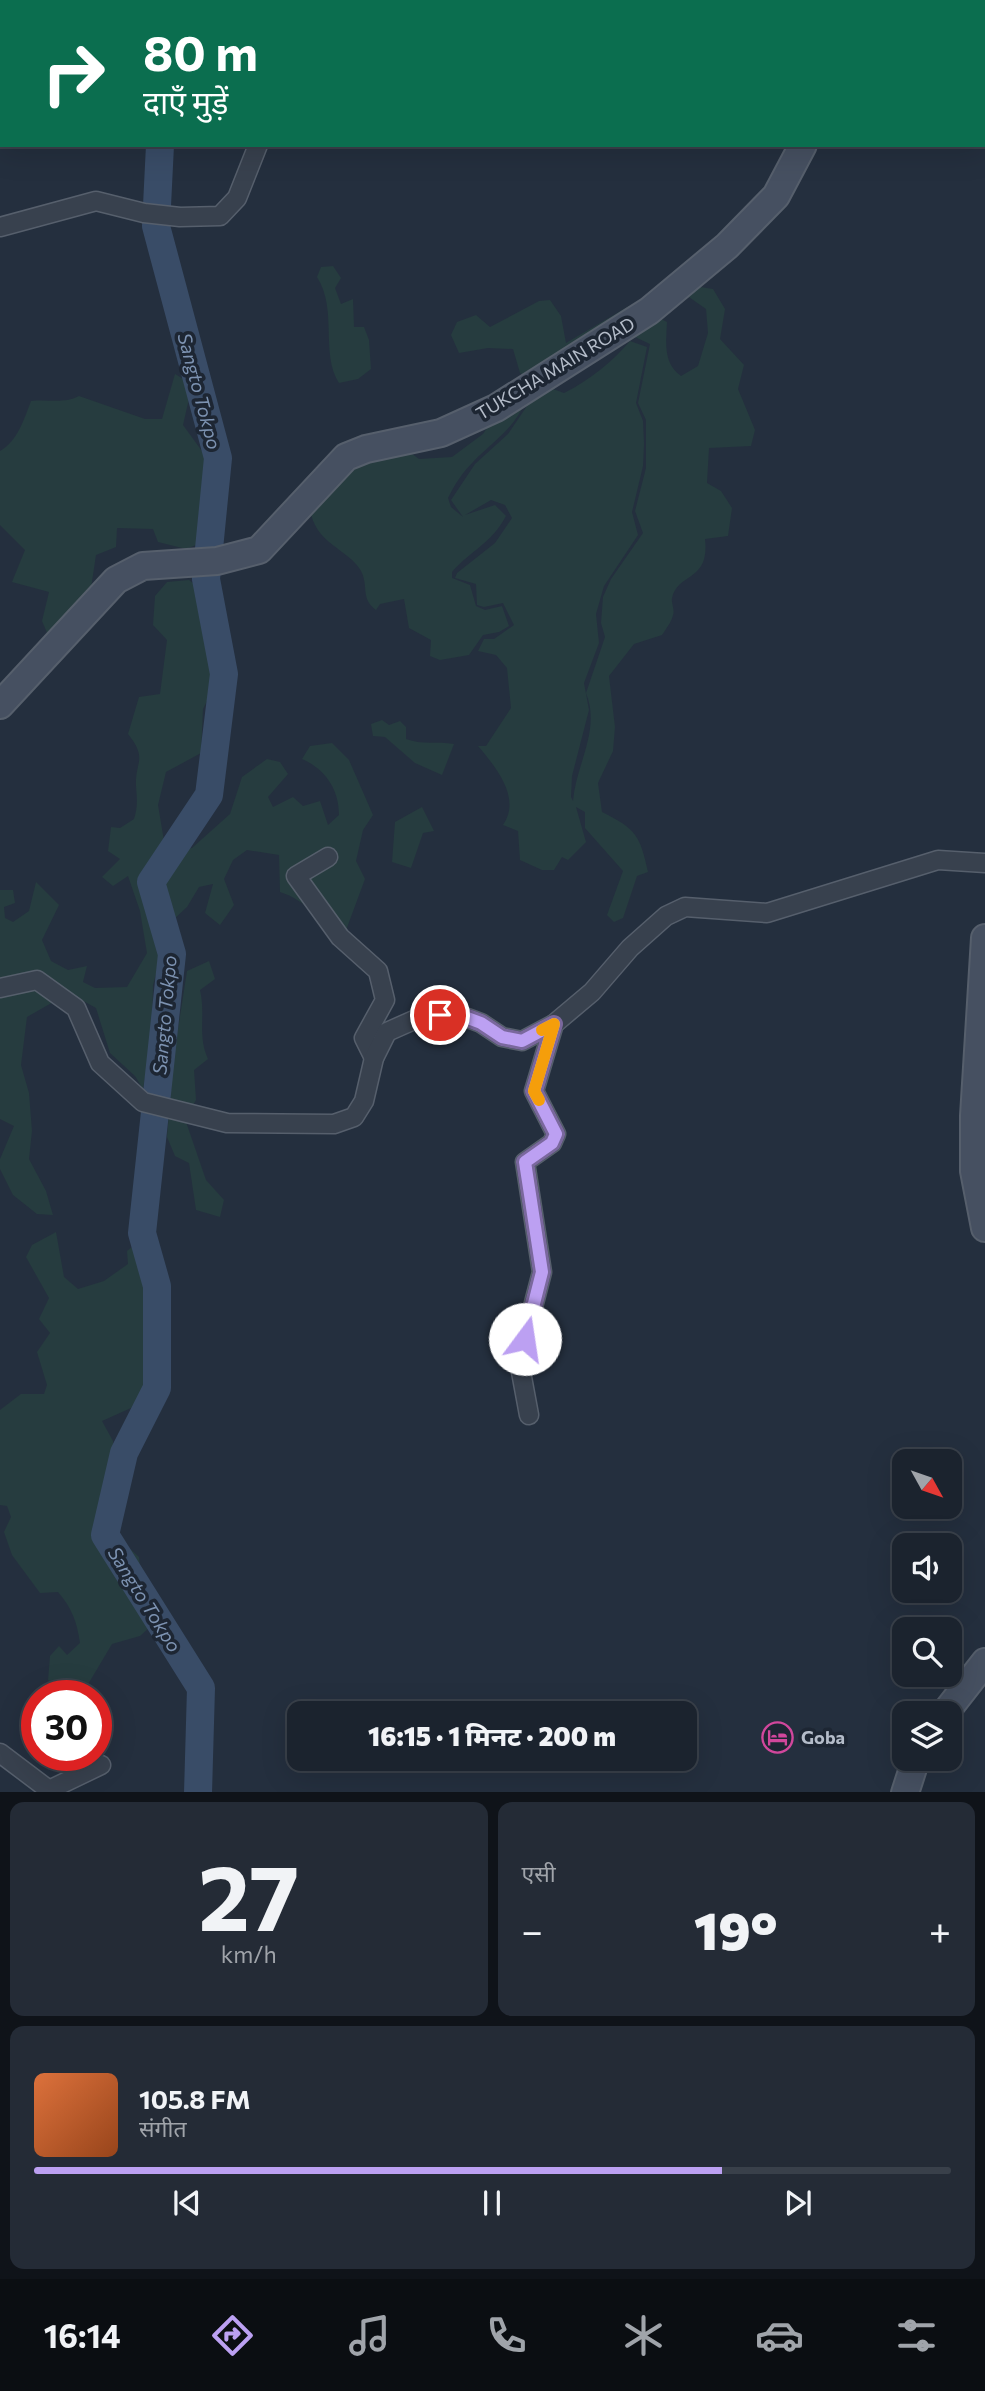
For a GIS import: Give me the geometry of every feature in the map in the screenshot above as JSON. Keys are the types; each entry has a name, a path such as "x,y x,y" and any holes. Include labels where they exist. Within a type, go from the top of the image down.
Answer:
{"street":[{"path":"0,226 96,201 144,213 180,218 220,216 237,198 257,147"},
{"name":"TUKCHA MAIN ROAD","path":"0,705 116,580 143,566 190,560 217,561 259,550 346,457 366,449 441,433 496,408 649,311 727,246 776,197 802,147"},
{"path":"328,857 296,876 340,937 378,971 385,1000 364,1038 374,1058"},
{"path":"0,988 37,980 76,1008 100,1063 143,1102 227,1123 334,1124 354,1117 364,1101 374,1058 387,1032 423,1016 457,1014 481,1023 502,1037 522,1041 554,1024 592,992 630,948 657,924 685,907 767,913 938,860 985,863"},
{"path":"985,938 974,1116 974,1171 985,1228"},
{"path":"529,1415 519,1361 542,1272 525,1162 552,1143 556,1134 534,1091 554,1024"},
{"path":"954,1701 985,1661"},
{"path":"0,1753 21,1769"},
{"path":"24,1771 49,1790 89,1771"},
{"path":"905,1792 912,1771"}],"green space":[{"path":"333,266 341,278 335,288 341,304 353,299 354,327 364,327 369,340 371,369 358,379 339,383 330,358 327,303 317,277 321,267"},
{"path":"694,286 713,289 725,309 720,339 744,365 738,389 755,430 751,446 709,448 707,483 721,491 732,508 728,536 705,539 703,563 675,590 672,598 674,611 662,635 634,644 609,676 615,727 613,751 598,783 602,812 635,834 648,872 637,876 623,918 614,922 607,915 623,871 585,828 585,812 576,807 586,842 568,860 562,857 554,870 542,870 520,860 518,831 503,825 510,804 508,793 492,763 478,746 486,746 511,708 507,668 496,655 478,651 484,639 494,639 514,625 503,603 484,607 477,605 476,584 455,578 457,573 495,543 512,518 505,505 491,500 465,515 495,505 506,516 494,533 452,572 452,578 470,585 476,606 485,610 502,606 509,626 499,632 483,635 469,655 440,660 430,656 431,640 409,628 404,599 380,604 376,610 371,605 356,563 318,530 310,508 343,478 378,458 407,450 419,459 452,457 483,434 496,414 525,400 510,426 469,466 448,498 451,507 463,517 451,500 475,464 508,434 531,400 553,389 564,393 574,388 600,370 630,341 647,347 636,403 643,421 644,444 643,466 632,512 638,535 604,586 596,614 599,643 584,683 589,710 572,776 573,801 591,720 586,693 605,637 601,623 603,597 611,579 643,533 635,511 646,468 646,420 638,403 650,344 635,337 640,324 659,318 667,322 668,359 675,371 681,376 698,366 708,333 706,309 686,295"},
{"path":"550,300 561,316 566,343 629,306 637,310 531,379 520,373 513,349 488,348 459,353 451,335 457,322 476,315 490,327 539,301"},
{"path":"175,374 185,380 191,390 183,425 207,458 198,520 206,541 186,549 158,542 153,529 117,528 116,547 96,555 90,595 48,635 42,621 49,592 12,582 25,550 0,525 0,451 16,436 31,401 62,401 79,396 145,419 162,419"},
{"path":"189,580 202,590 211,640 214,687 203,709 201,753 166,772 158,805 164,841 182,849 192,848 230,814 242,777 267,759 280,762 288,774 268,797 273,807 293,797 303,806 320,801 328,825 339,815 333,788 324,774 302,759 310,746 332,743 349,760 373,815 363,830 356,861 365,879 345,933 298,900 280,892 279,855 247,850 233,860 224,879 234,905 220,925 205,913 213,884 199,887 187,907 159,933 161,956 153,985 152,1037 143,1089 135,1076 110,1053 96,1008 69,993 27,1017 21,1065 29,1093 32,1131 29,1159 46,1191 53,1215 37,1214 13,1195 0,1169 0,1159 14,1126 0,1119 0,890 13,890 15,903 4,907 5,918 13,922 29,911 36,882 59,905 42,940 51,961 68,970 87,966 83,982 95,988 127,987 147,953 140,911 128,876 113,886 102,877 120,859 108,851 111,827 120,828 134,819 136,810 139,755 128,734 139,697 160,694 167,640 153,625 155,596 167,582"},
{"path":"382,720 389,725 400,721 406,727 406,739 454,744 442,775 415,763 385,737 373,736 371,724"},
{"path":"422,807 434,831 423,833 411,868 392,862 395,822"},
{"path":"209,961 215,979 200,990 202,1033 208,1059 194,1070 196,1100 185,1119 206,1180 224,1200 220,1217 196,1210 189,1163 175,1156 167,1137 174,1055 187,971"},
{"path":"56,1232 64,1277 78,1289 104,1281 128,1264 127,1251 132,1247 149,1282 151,1378 131,1408 102,1421 113,1441 113,1467 97,1517 96,1542 118,1538 139,1557 141,1575 164,1614 140,1636 112,1644 91,1680 48,1680 50,1656 59,1646 67,1655 80,1643 75,1622 58,1592 40,1593 12,1555 4,1532 11,1517 7,1506 0,1505 0,1410 21,1394 44,1394 47,1385 37,1352 50,1333 39,1319 49,1298 26,1257 32,1245"}],"waterway":[{"name":"Sangto Tokpo","path":"160,147 156,226 218,458 206,579 224,674 209,795 151,882 172,954 142,1233 157,1286 157,1388 124,1453 105,1535 201,1688 198,1792"}],"slow traffic":[{"path":"539,1100 534,1091 554,1024 542,1030"}],"place":[{"name":"Goba","path":"778,1737"}],"route":[{"path":"440,1015 457,1014 481,1023 502,1037 522,1041 554,1024 534,1091 556,1134 552,1143 525,1162 542,1272 525,1339"}]}
